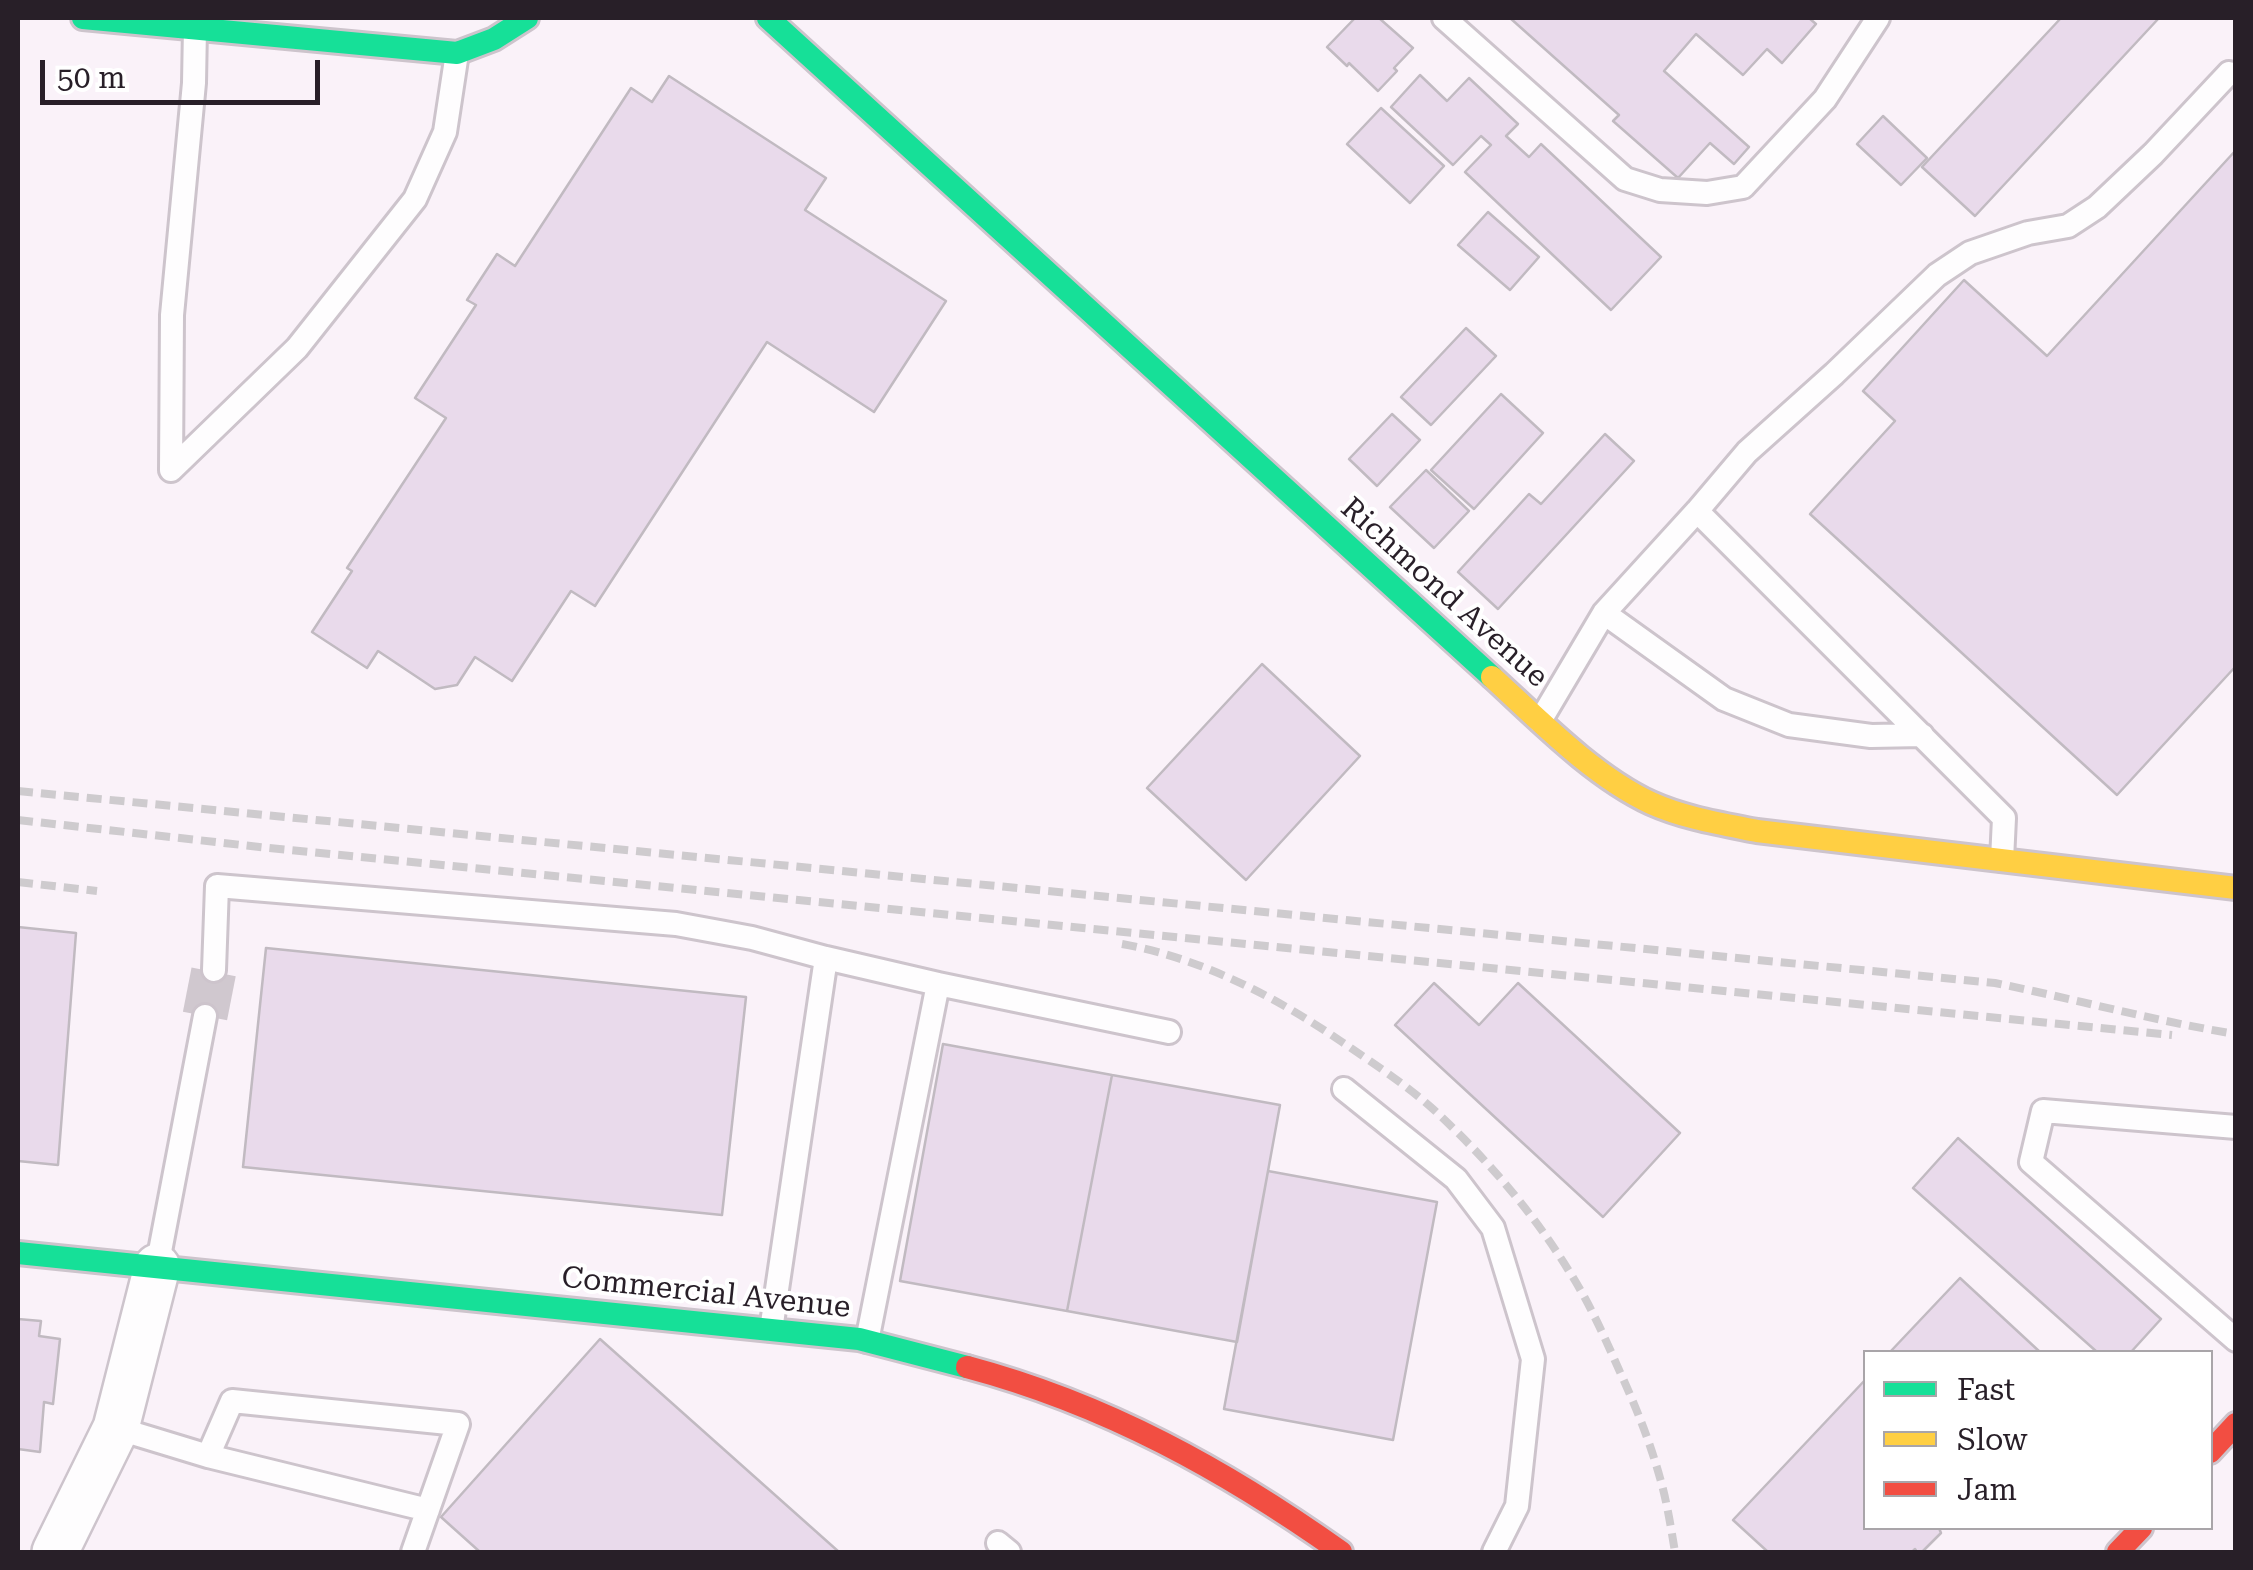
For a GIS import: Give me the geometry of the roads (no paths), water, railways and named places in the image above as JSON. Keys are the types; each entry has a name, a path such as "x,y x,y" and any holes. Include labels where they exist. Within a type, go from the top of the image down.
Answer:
{"street":[{"path":"84,18 195,28 328,29 457,54 482,47 527,18"},
{"name":"Richmond Avenue","path":"768,18 1540,721 1615,782 1651,803 1689,817 1757,832 2234,885"},
{"name":"Commercial Avenue","path":"18,1253 868,1341 1000,1376 1104,1414 1213,1468 1340,1552"},
{"path":"55,1552 116,1428 157,1266"},
{"path":"2213,1449 2236,1424"},
{"path":"2118,1552 2139,1530"}],"lane":[{"path":"1444,18 1625,178 1660,190 1708,193 1744,187 1826,99 1878,18"},
{"path":"195,28 194,83 172,315 170,470 298,348 416,199 445,132 457,54"},
{"path":"1540,721 1604,613 1747,452 1937,275 1970,253 2028,233 2068,226 2097,207 2229,73"},
{"path":"1697,510 2004,818 2002,861"},
{"path":"1604,613 1724,698 1789,725 1871,736 1922,736"},
{"path":"214,970 217,886 676,924 1168,1032"},
{"path":"772,1330 826,958"},
{"path":"868,1341 938,984"},
{"path":"157,1266 205,1016"},
{"path":"1344,1090 1456,1179 1492,1228 1533,1358 1517,1506 1494,1552"},
{"path":"2236,1127 2043,1111 2031,1162 2236,1340"},
{"path":"208,1456 232,1401 458,1424 412,1552"},
{"path":"116,1428 208,1456 428,1510"}],"tunnel":[{"path":"205,1016 214,970"}],"railway":[{"path":"18,791 1995,983 2236,1034"},
{"path":"18,820 2172,1035"},
{"path":"18,882 97,891"},
{"path":"1122,944 1209,969 1291,1010 1411,1091 1489,1166 1555,1249 1596,1320 1652,1451 1675,1552"}]}
